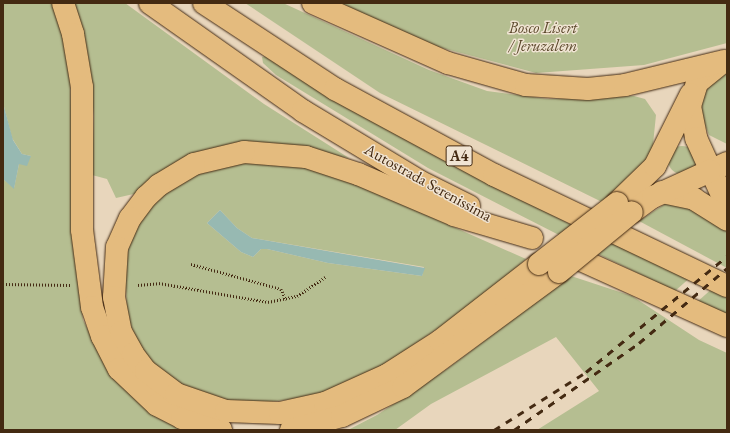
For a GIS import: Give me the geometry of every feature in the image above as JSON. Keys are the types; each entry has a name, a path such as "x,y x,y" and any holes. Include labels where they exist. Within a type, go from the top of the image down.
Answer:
{"main road":[{"path":"63,3 73,34 82,88 82,230 92,307 102,336 119,369 157,404 200,425 221,430"},
{"name":"Autostrada Serenissima","path":"150,3 303,111 419,181 532,238 727,326"},
{"name":"A4","path":"204,3 335,89 494,176 727,286"},
{"path":"313,3 448,64 526,85 588,89 625,85 723,61"},
{"path":"290,430 342,416 403,387 559,272 625,208 655,166 691,94 705,73 723,61"},
{"path":"691,94 693,128 718,167 727,206"},
{"path":"532,238 454,215 358,174 306,157 244,152 194,164 159,185 146,197 130,218 117,247 114,297 121,332 133,354 146,371 176,394 226,411 280,413 325,403 387,375 440,341 539,264 625,208 718,167"},
{"path":"662,192 694,199 727,220"}],"path":[{"path":"191,264 281,289 286,300"},
{"path":"138,285 159,283 268,302 286,300 325,277"},
{"path":"3,284 75,285"}],"green space":[{"path":"3,3 53,3 59,17 70,71 74,236 83,320 95,343 187,430 3,430 3,179 14,188 19,164 31,156 22,154 12,138 3,103"},
{"path":"74,3 125,3 264,104 349,158 272,143 138,193 116,198 107,179 92,175 94,116 88,61"},
{"path":"245,3 283,3 429,70 487,91 548,99 634,96 645,99 656,115 652,154 602,202 380,93"},
{"name":"Bosco Lisert / Jeruzalem","path":"336,3 727,3 727,43 644,65 536,73 427,44"},
{"path":"266,56 445,161 572,225 559,235 428,168 276,75 263,63 262,57"},
{"path":"727,73 727,144 709,135 698,107 705,89"},
{"path":"682,146 692,150 696,160 692,170 682,174 672,170 668,160 672,150"},
{"path":"259,161 282,162 334,174 526,259 471,306 381,367 316,396 246,405 193,391 167,376 146,356 135,337 127,314 125,261 132,237 146,211 164,193 191,176 227,163","holes":["220,210 237,228 252,238 424,267 422,276 328,263 267,249 261,249 253,257 241,252 207,223"]},
{"path":"668,202 700,210 723,226 727,231 727,268 639,221"},
{"path":"614,242 692,276 675,291 598,254"},
{"path":"571,276 632,296 699,340 727,353 727,430 537,430 599,391 556,337 431,404 395,430 348,430 377,415 447,369"},
{"path":"714,287 727,293 727,315 697,302"}],"water":[{"path":"3,103 13,140 22,154 31,156 27,166 19,164 14,189 3,179"},
{"path":"220,210 237,228 252,238 425,268 422,276 328,263 267,249 261,249 253,257 241,252 207,223"}],"railway":[{"path":"494,430 586,372 727,256"},
{"path":"514,430 639,343 727,268"}]}
